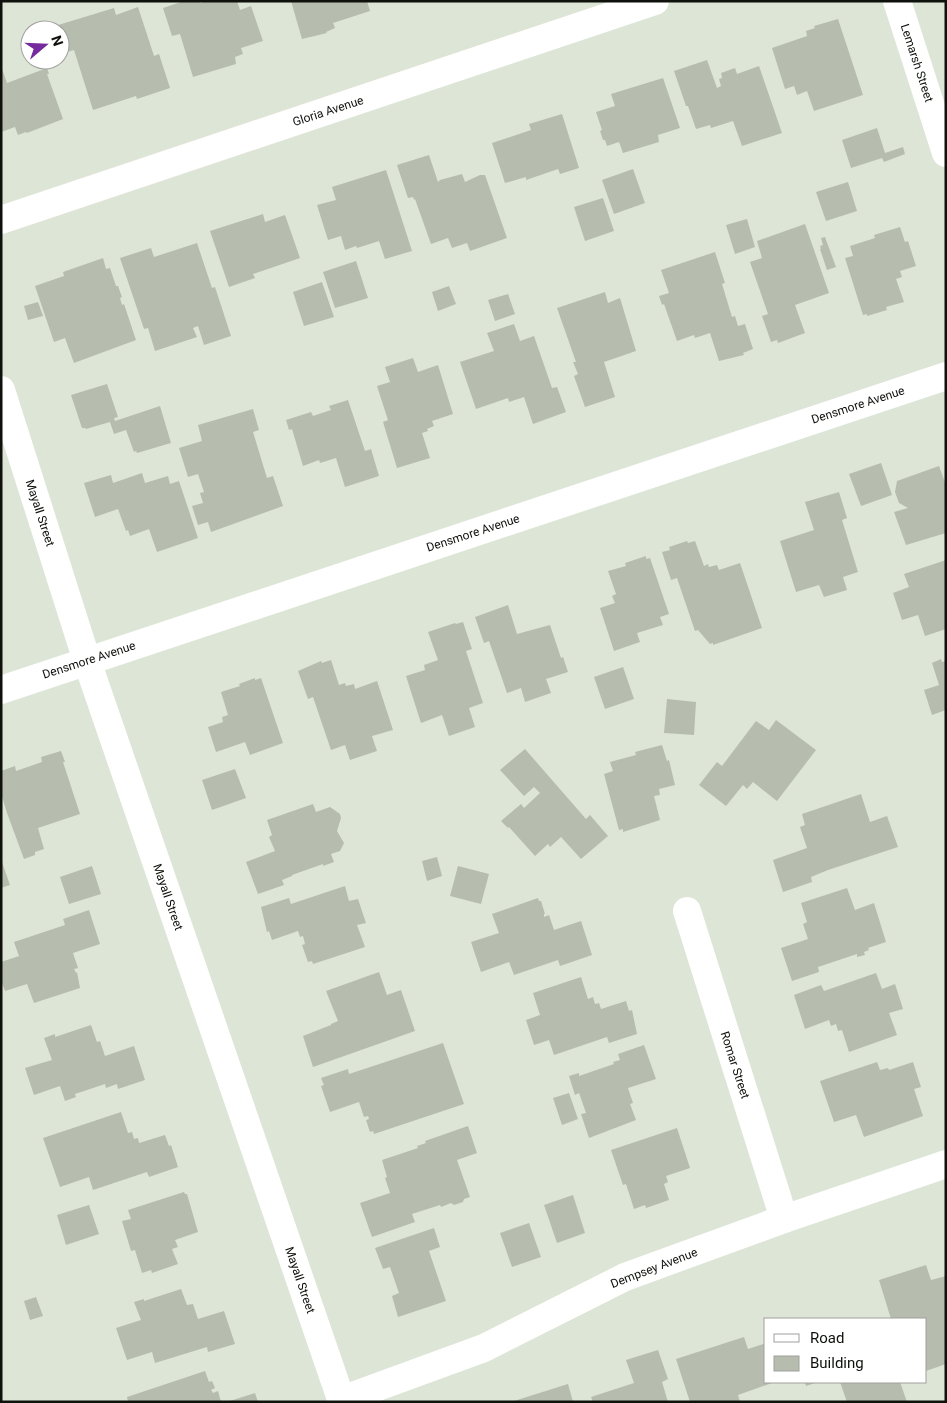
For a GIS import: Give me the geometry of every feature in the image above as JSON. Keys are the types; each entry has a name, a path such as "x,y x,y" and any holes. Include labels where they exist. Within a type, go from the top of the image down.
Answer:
{"street":[{"name":"Gloria Avenue","path":"1,220 655,1"},
{"name":"Lemarsh Street","path":"897,1 946,153"},
{"name":"Densmore Avenue","path":"1,690 946,376"},
{"name":"Mayall Street","path":"1,390 87,661 342,1401"},
{"name":"Romar Street","path":"687,911 784,1219"},
{"name":"Dempsey Avenue","path":"342,1401 484,1348 625,1277 784,1219 946,1164"}],"building":[{"path":"184,1 199,1 200,3 206,1 237,1 240,10 251,6 263,41 241,48 243,54 235,57 236,64 193,77 180,34 172,36 163,8"},
{"path":"291,1 367,1 370,11 333,23 335,28 327,33 302,39"},
{"path":"138,7 154,56 159,54 170,88 137,99 136,96 93,110 74,50 70,51 70,21 114,8 116,15"},
{"path":"838,19 863,95 814,111 807,91 797,95 794,86 785,89 772,48 807,36 806,31 815,28 814,26"},
{"path":"707,60 717,88 721,86 719,79 722,78 721,73 735,68 737,74 759,66 782,133 742,146 733,121 711,128 710,125 696,129 674,71"},
{"path":"1,66 7,83 42,70 48,70 49,74 47,74 63,119 18,135 15,127 1,132"},
{"path":"663,78 680,128 658,135 659,142 623,153 619,142 607,146 600,131 602,130 596,112 615,106 611,94"},
{"path":"562,114 579,168 560,174 558,169 526,180 526,177 505,183 492,143 531,130 529,124"},
{"path":"877,128 885,153 903,147 905,154 884,162 882,158 851,168 842,140"},
{"path":"429,155 438,182 462,174 465,182 480,175 485,175 507,238 470,251 467,243 452,248 448,238 431,244 415,199 413,197 408,198 397,165"},
{"path":"633,169 645,203 614,214 602,180"},
{"path":"386,170 412,251 385,259 379,241 345,250 341,236 328,240 317,205 336,200 332,187"},
{"path":"848,182 857,211 826,221 816,192"},
{"path":"603,198 614,231 585,241 574,207"},
{"path":"263,214 265,222 285,215 300,258 253,274 255,278 229,287 210,231"},
{"path":"747,219 755,247 735,254 726,225"},
{"path":"805,224 829,293 795,305 805,333 778,343 777,340 771,342 762,316 768,314 750,262 762,258 757,241"},
{"path":"900,227 905,242 908,241 916,266 900,271 902,277 896,279 904,302 886,307 887,310 867,316 867,314 863,315 845,258 853,256 850,246 875,238 874,235"},
{"path":"825,237 836,267 827,270 820,249 820,246 823,245 821,238"},
{"path":"197,243 212,288 215,287 231,336 204,345 198,326 193,328 197,337 155,351 148,328 144,329 120,258 151,248 154,257"},
{"path":"715,252 725,283 722,284 732,317 735,316 738,326 745,324 753,349 743,353 744,355 719,361 710,333 695,338 694,335 677,341 664,304 662,305 659,296 669,293 661,270"},
{"path":"103,258 106,269 110,268 116,286 118,286 122,297 120,298 122,305 124,304 136,340 74,363 65,338 54,342 35,286 64,276 63,272"},
{"path":"356,261 368,298 335,308 323,272"},
{"path":"322,282 334,317 304,326 293,292"},
{"path":"449,286 456,304 438,311 432,292"},
{"path":"605,292 608,303 620,298 636,351 604,362 615,397 585,407 574,376 578,374 573,362 576,362 557,308"},
{"path":"508,294 515,314 495,321 488,300"},
{"path":"38,302 43,316 28,320 24,306"},
{"path":"514,324 520,341 534,336 552,388 557,387 566,412 533,424 524,397 509,402 508,398 476,409 460,362 494,351 487,333"},
{"path":"413,358 418,372 438,365 453,414 432,421 434,426 422,433 430,458 397,468 383,422 388,420 377,386 390,382 385,367"},
{"path":"107,384 118,417 114,418 115,421 160,406 171,443 137,453 136,451 134,452 126,430 114,434 110,422 86,429 82,428 71,395"},
{"path":"348,400 365,451 371,449 379,476 345,487 336,458 320,463 319,460 303,466 292,429 289,430 286,420 311,412 313,416 331,410 329,406"},
{"path":"253,409 259,430 253,432 267,478 273,476 283,506 211,532 208,522 198,525 192,506 203,503 200,493 204,492 198,474 188,477 179,448 202,441 198,425"},
{"path":"881,463 892,495 861,506 849,474"},
{"path":"939,466 946,485 946,533 906,545 894,512 908,508 899,503 895,492 897,481"},
{"path":"142,473 145,483 168,476 170,484 179,481 198,538 157,552 149,529 130,536 128,530 126,531 118,509 95,517 84,483 111,475 113,483"},
{"path":"839,492 847,518 842,520 858,572 843,577 847,590 824,597 819,585 796,592 780,541 814,530 805,502"},
{"path":"687,541 688,543 695,541 704,566 708,564 709,567 717,565 719,570 740,563 762,628 713,645 698,630 695,631 677,578 671,580 662,552 670,550 669,547"},
{"path":"646,556 646,559 650,558 669,614 660,617 663,625 637,633 640,642 614,651 600,608 615,603 612,596 616,594 608,571 626,566 625,563"},
{"path":"946,560 946,629 925,636 918,615 902,620 893,593 909,587 904,574"},
{"path":"508,605 517,634 550,625 561,658 563,657 568,672 546,679 551,693 525,702 521,688 507,693 489,641 484,643 475,617"},
{"path":"463,622 472,649 466,651 483,703 469,708 475,727 449,736 442,715 421,723 406,676 425,670 424,665 438,660 428,632"},
{"path":"941,659 942,662 946,661 946,710 932,715 924,690 939,685 932,663"},
{"path":"331,660 339,685 345,683 346,686 354,684 355,689 377,681 393,730 372,736 377,751 350,760 345,745 331,750 313,697 308,699 298,671 321,661 322,663"},
{"path":"623,667 634,699 605,709 594,677"},
{"path":"255,678 255,680 261,678 283,743 250,755 245,742 216,752 208,727 223,722 222,717 228,715 221,692 240,686 239,684"},
{"path":"667,699 696,702 694,735 664,733"},
{"path":"776,720 816,750 777,801 753,782 747,789 743,785 726,806 699,785 717,762 722,766 756,721 769,730"},
{"path":"662,745 667,761 669,760 675,785 659,789 660,795 654,796 660,820 623,832 623,829 619,830 604,774 613,771 610,762 636,755 635,752"},
{"path":"525,749 586,819 590,815 608,836 581,859 561,837 550,847 548,844 535,856 509,827 501,821 521,804 524,808 540,793 534,787 524,796 500,770"},
{"path":"61,751 80,814 38,828 44,849 24,859 1,793 1,771 15,766 16,771 42,762 41,757"},
{"path":"235,769 246,798 212,810 202,780"},
{"path":"861,794 870,822 887,816 898,847 828,870 811,877 812,882 783,892 773,860 807,848 800,827 805,825 802,814"},
{"path":"313,804 316,812 330,807 340,814 341,818 337,831 344,843 340,851 331,854 334,862 292,875 282,880 284,885 258,894 246,862 275,851 269,837 272,835 267,820"},
{"path":"437,857 442,876 427,881 422,861"},
{"path":"1,859 10,885 1,888"},
{"path":"92,866 101,894 69,904 60,877"},
{"path":"458,866 489,874 481,904 450,896"},
{"path":"345,886 349,901 358,899 366,923 357,925 365,947 313,964 312,961 308,962 302,945 305,944 303,936 300,937 298,931 272,940 269,931 267,932 261,907 289,898 291,904"},
{"path":"847,888 855,910 874,903 886,942 868,948 869,950 864,952 865,955 857,957 857,954 818,967 819,972 792,981 781,948 808,939 803,924 807,922 801,903"},
{"path":"538,898 541,901 545,914 544,917 549,915 554,930 581,921 592,955 560,966 558,960 514,975 509,962 481,972 471,942 499,933 492,914"},
{"path":"89,910 100,944 73,953 78,968 74,969 77,972 80,988 34,1003 27,984 5,991 1,980 1,962 19,956 14,942 65,925 63,919"},
{"path":"379,972 387,995 401,990 415,1031 313,1067 303,1036 338,1021 326,991"},
{"path":"876,973 882,989 895,984 903,1009 889,1013 897,1035 849,1052 842,1030 838,1031 836,1024 831,1026 829,1020 805,1029 794,995 821,985 824,991"},
{"path":"581,977 588,999 593,997 595,1004 599,1003 601,1009 626,1001 629,1011 632,1010 637,1034 609,1043 607,1037 554,1055 549,1040 534,1045 526,1020 540,1015 533,993"},
{"path":"91,1025 97,1042 100,1041 105,1056 134,1046 145,1080 118,1089 117,1084 106,1088 105,1084 75,1094 76,1097 65,1101 60,1086 34,1095 25,1068 52,1060 44,1038 55,1034 55,1037"},
{"path":"443,1043 464,1104 374,1134 373,1131 370,1132 366,1120 369,1119 368,1116 364,1117 359,1102 330,1112 321,1086 324,1085 321,1078 348,1069 349,1074"},
{"path":"644,1045 656,1079 628,1088 633,1103 630,1104 636,1120 589,1138 581,1114 586,1113 579,1093 575,1095 569,1076 579,1073 579,1076 614,1064 613,1062 620,1060 618,1054"},
{"path":"877,1062 880,1070 888,1068 889,1070 913,1062 921,1087 914,1089 923,1116 864,1137 856,1115 834,1122 820,1081"},
{"path":"569,1093 578,1119 562,1125 553,1098"},
{"path":"121,1112 128,1133 132,1132 134,1139 138,1138 139,1143 165,1135 169,1146 171,1145 178,1167 149,1177 147,1172 93,1190 89,1177 60,1187 43,1138"},
{"path":"468,1126 477,1153 457,1160 470,1197 454,1205 451,1203 441,1207 440,1205 412,1214 415,1222 372,1237 360,1203 390,1193 382,1160 418,1148 417,1146 426,1143 425,1141"},
{"path":"677,1128 690,1168 666,1176 668,1182 664,1184 669,1200 646,1208 645,1205 634,1209 626,1184 623,1185 611,1150"},
{"path":"184,1192 187,1194 198,1232 175,1240 178,1247 172,1249 178,1264 152,1273 151,1270 142,1273 135,1250 131,1251 122,1221 131,1219 128,1210"},
{"path":"573,1195 585,1233 557,1243 544,1205"},
{"path":"89,1205 99,1234 66,1245 57,1215"},
{"path":"529,1223 541,1257 512,1267 500,1233"},
{"path":"434,1228 440,1247 429,1251 446,1301 398,1317 392,1296 399,1293 390,1267 383,1269 375,1248"},
{"path":"926,1265 931,1280 946,1276 946,1364 927,1371 927,1318 891,1318 879,1280"},
{"path":"181,1289 187,1305 193,1304 198,1319 224,1311 235,1344 208,1352 207,1347 155,1363 152,1352 127,1360 116,1328 141,1320 134,1302 144,1299 144,1301"},
{"path":"36,1297 43,1316 30,1320 24,1301"},
{"path":"744,1337 748,1349 764,1344 764,1383 772,1383 738,1395 740,1402 690,1402 676,1359"},
{"path":"658,1350 668,1379 662,1382 668,1402 593,1402 591,1397 634,1383 626,1360"},
{"path":"205,1371 209,1382 212,1381 215,1388 211,1390 213,1393 218,1391 221,1402 128,1402 127,1397"},
{"path":"840,1383 900,1383 907,1402 847,1402"},
{"path":"568,1384 573,1402 514,1402 514,1401"},
{"path":"255,1393 258,1402 230,1402 230,1401"}]}
